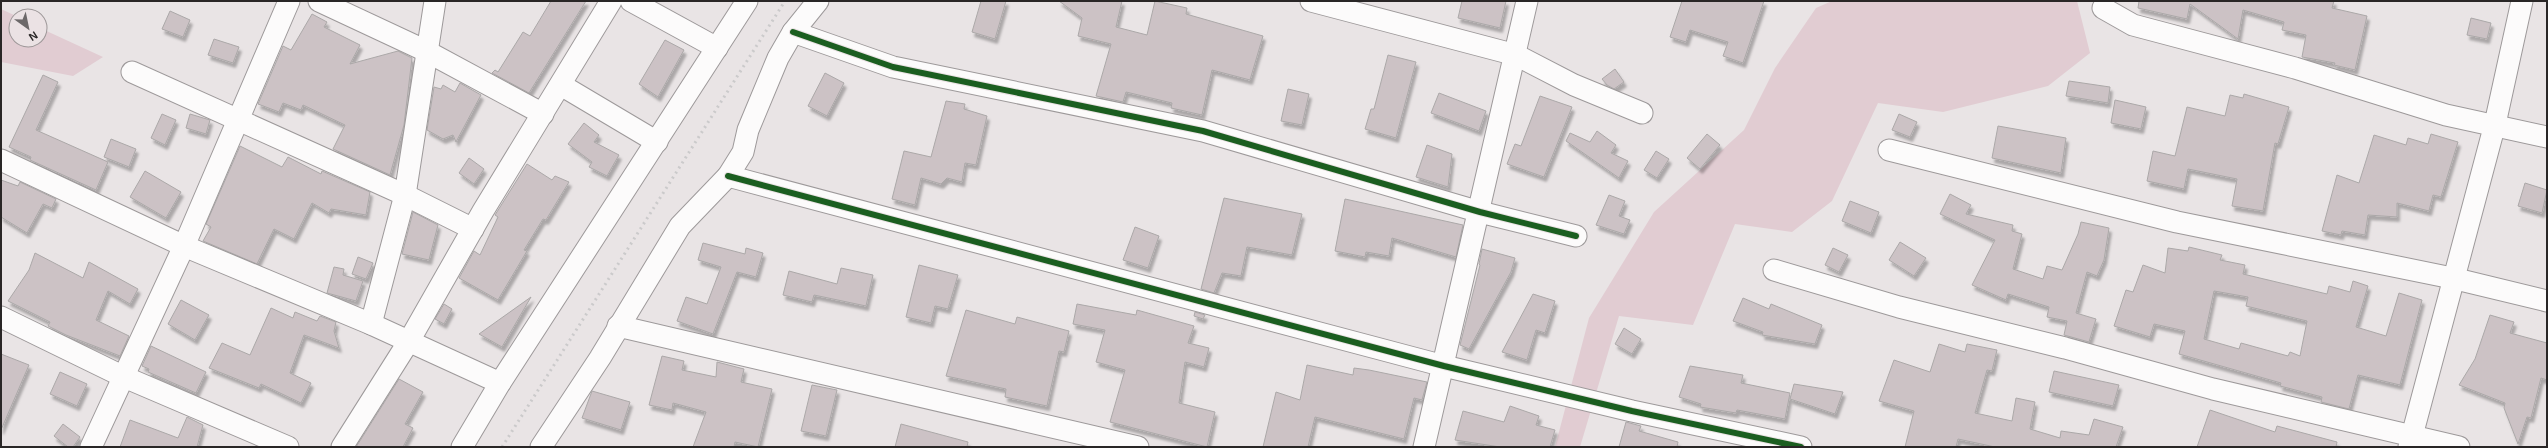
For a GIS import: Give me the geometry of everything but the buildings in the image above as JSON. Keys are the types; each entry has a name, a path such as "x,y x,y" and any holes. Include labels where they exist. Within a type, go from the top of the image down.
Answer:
{"street":[{"path":"91,447 122,376 184,246 289,1"},
{"path":"319,1 426,51 543,114"},
{"path":"371,324 405,195 426,51 435,1"},
{"path":"342,447 409,341 473,229 611,1"},
{"path":"632,1 717,48"},
{"path":"462,447 500,383 657,142 746,1"},
{"path":"541,447 680,226 728,176 743,152 748,130 778,58 793,32 818,1"},
{"path":"1311,1 1516,55 1574,85 1642,113"},
{"path":"1424,447 1480,212 1527,1"},
{"path":"2410,441 2452,278 2495,124 2522,1"},
{"path":"2104,8 2133,25 2295,68 2446,115 2495,124 2547,138"},
{"path":"793,32 893,67 1203,131 1480,212 1576,236"},
{"path":"132,72 238,118 405,195 473,229"},
{"path":"561,85 657,142"},
{"path":"1889,150 2178,222 2452,278 2547,301"},
{"path":"1,160 184,246 371,324 500,383"},
{"path":"728,176 1444,366 1632,411 1801,447"},
{"path":"1774,270 1899,307 2065,348 2410,441 2459,447"},
{"path":"1,317 122,376 288,447"},
{"path":"618,326 1138,447"}],"shaded area":[{"path":"1832,1 2077,1 2090,53 2048,86 1943,112 1878,103 1832,201 1792,232 1735,224 1693,325 1619,316 1580,447 1555,447 1589,318 1654,212 1744,130 1775,68 1816,8"},
{"path":"1,9 8,12 8,48 48,48 48,32 103,57 73,76 1,62"}],"railway":[{"path":"502,447 785,1"}],"cycle path":[{"path":"793,32 893,67 1203,131 1480,212 1576,236"},
{"path":"728,176 1444,366 1632,411 1801,447"}]}
